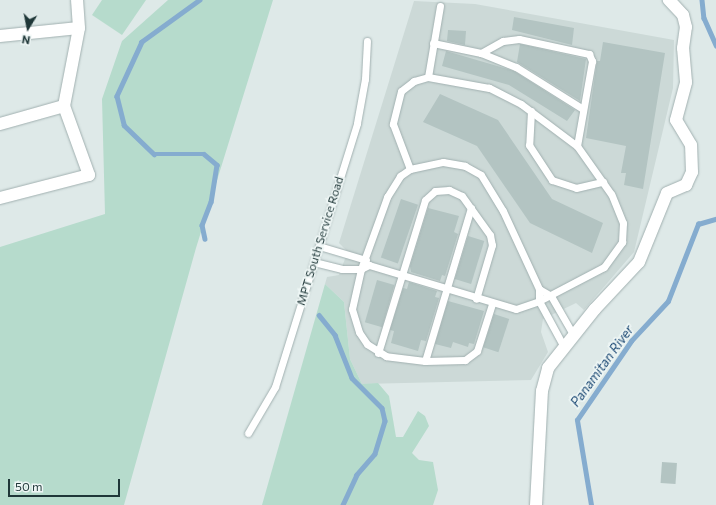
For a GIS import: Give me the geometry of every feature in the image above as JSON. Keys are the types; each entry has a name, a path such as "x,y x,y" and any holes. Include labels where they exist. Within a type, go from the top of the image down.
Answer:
{"street":[{"path":"0,198 89,175 64,106 79,28 77,0"},
{"path":"536,505 544,378 564,347 639,262 667,193 686,185 692,172 691,145 676,120 686,82 683,48 686,27 683,15 669,0"},
{"path":"0,37 79,28"},
{"path":"0,124 64,106"}],"lane":[{"path":"428,77 440,6"},
{"path":"481,53 503,41 519,39 584,52 592,61 577,146"},
{"name":"MPT South Service Road","path":"248,433 275,387 319,246 360,109 367,41"},
{"path":"433,43 481,53 540,80 583,109"},
{"path":"365,257 369,265 492,304 516,309 551,296 604,267 620,248 623,223 603,182 577,146 531,111 489,88 428,77 414,81 401,91 393,115 394,134 410,169"},
{"path":"531,111 529,145 552,180 569,187 603,182"},
{"path":"492,304 475,355 465,360 424,361 378,353 367,344 354,322 353,297 386,196 400,176 410,169 444,162 465,166 481,175 503,211 539,289 539,301 564,347"},
{"path":"378,353 401,276 429,195 449,190 462,196 492,240 476,299"},
{"path":"424,361 471,208"},
{"path":"319,246 346,256 365,257"},
{"path":"314,262 361,269 369,265"},
{"path":"539,289 551,296 574,336"}],"shaded area":[{"path":"414,1 475,4 674,40 673,88 634,252 584,310 576,303 543,319 541,332 548,352 531,380 362,384 350,359 344,302 325,284 327,277 339,275 346,256 347,251 339,243"}],"green space":[{"path":"102,0 146,0 122,35 92,15"},
{"path":"168,0 273,0 196,248 124,505 0,505 0,247 105,214 102,99 122,41"},
{"path":"325,284 344,302 350,359 362,384 378,383 389,396 396,437 403,437 418,411 425,416 429,426 412,453 419,460 433,462 438,490 433,505 262,505"}],"building":[{"path":"514,17 574,28 572,45 512,30"},
{"path":"448,30 466,31 465,45 447,41"},
{"path":"603,42 665,53 643,189 624,185 626,173 621,173 626,146 586,138 597,61 600,61"},
{"path":"520,44 586,59 580,101 517,62"},
{"path":"446,51 514,71 575,110 567,121 509,85 442,66"},
{"path":"440,94 498,120 552,199 603,223 592,253 530,223 477,146 423,122"},
{"path":"401,199 418,205 398,263 381,258"},
{"path":"428,208 459,216 454,232 458,234 445,276 442,275 440,281 411,272 410,266"},
{"path":"468,236 484,241 471,284 455,279"},
{"path":"377,280 394,285 382,327 365,322"},
{"path":"409,282 437,291 435,297 439,298 426,341 421,340 418,351 391,343 394,331 390,330 403,288 407,289"},
{"path":"448,301 484,311 474,344 469,343 468,347 453,342 451,348 435,344"},
{"path":"494,314 509,319 498,352 483,347"},
{"path":"662,462 677,463 675,484 661,483"}],"waterway":[{"path":"200,0 142,42 117,96 124,125 154,154 204,154 217,165 211,202 202,225 205,239"},
{"name":"Panamitan River","path":"702,0 704,18 716,45"},
{"name":"Panamitan River","path":"591,505 577,420 631,341 668,301 698,224 716,219"},
{"name":"Panamitan River","path":"319,315 335,335 352,378 382,408 385,421 375,454 357,475 343,505"}]}
